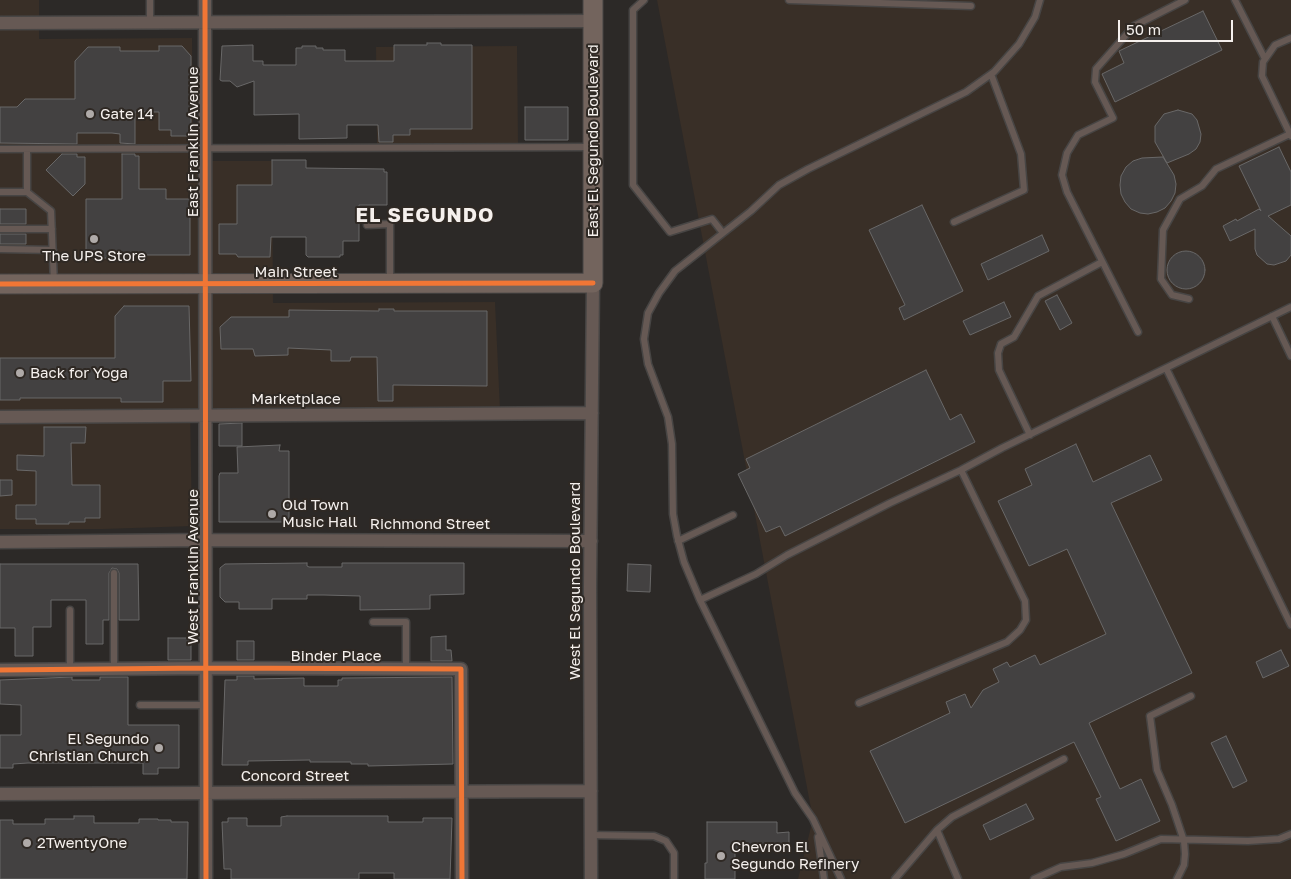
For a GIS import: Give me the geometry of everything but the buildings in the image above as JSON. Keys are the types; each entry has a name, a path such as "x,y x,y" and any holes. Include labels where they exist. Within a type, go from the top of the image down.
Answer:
{"main road":[{"name":"East El Segundo Boulevard","path":"593,0 593,283"},
{"name":"Main Street","path":"0,284 593,283"}],"street":[{"name":"East Franklin Avenue","path":"205,0 206,285"},
{"path":"0,23 593,21"},
{"name":"West El Segundo Boulevard","path":"591,879 590,541 593,283"},
{"name":"West Franklin Avenue","path":"206,285 206,879"},
{"name":"Marketplace","path":"0,417 592,413"},
{"name":"Richmond Street","path":"0,542 205,540 590,541"},
{"name":"Binder Place","path":"0,670 205,668 461,669 462,879"},
{"name":"Concord Street","path":"0,794 590,791"}],"lane":[{"path":"150,0 150,23"},
{"path":"644,0 633,10 633,185 670,232 712,219 723,233"},
{"path":"789,0 971,6"},
{"path":"841,879 813,819 795,793 700,600 684,562 673,514 672,444 668,417 648,364 644,339 648,313 659,293 675,271 751,211 779,185 808,168 966,92 991,74 1019,44 1035,17 1040,0"},
{"path":"1138,332 1067,192 1062,174 1067,153 1078,135 1113,118 1095,82 1096,69 1134,26 1185,0"},
{"path":"1235,0 1265,59"},
{"path":"1189,299 1172,295 1161,279 1163,230 1180,199 1202,186 1216,169 1290,135 1262,76 1265,59 1275,45 1291,38"},
{"path":"954,222 1024,190 1021,154 991,74"},
{"path":"0,150 593,147"},
{"path":"27,149 28,192"},
{"path":"0,192 28,192 51,211 54,284"},
{"path":"367,225 390,224 390,284"},
{"path":"0,229 52,229"},
{"path":"0,249 53,250"},
{"path":"1030,435 999,370 998,353 1001,344 1014,337 1038,296 1102,262"},
{"path":"700,600 756,574 787,555 882,507 1291,307"},
{"path":"1272,316 1291,356"},
{"path":"1166,368 1291,625"},
{"path":"859,703 1007,642 1020,630 1026,620 1025,601 961,470"},
{"path":"678,541 733,515"},
{"path":"114,574 114,669"},
{"path":"70,610 70,669"},
{"path":"374,622 406,622 406,668"},
{"path":"1177,879 1184,865 1184,841 1172,804 1157,770 1150,716 1192,696"},
{"path":"140,705 205,705"},
{"path":"895,879 937,830 952,817 1064,759"},
{"path":"813,819 821,848 824,879"},
{"path":"937,830 958,879"},
{"path":"1034,879 1061,867 1092,863 1124,854 1161,839 1248,841 1279,839 1291,834"},
{"path":"590,835 654,836 666,841 674,853 674,879"}],"shaded area":[{"path":"0,0 39,0 39,39 192,38 193,161 272,161 273,303 495,302 500,410 190,408 192,526 103,529 0,529"},
{"path":"657,0 1291,0 1291,879 798,879 813,819"},
{"path":"517,46 518,144 377,145 376,47"}],"cycle path":[{"path":"205,0 206,879"},
{"path":"0,284 593,283"},
{"path":"0,670 205,668 461,669 462,879"}],"place":[{"name":"Gate 14","path":"90,114"},
{"name":"The UPS Store","path":"94,239"},
{"name":"Back for Yoga","path":"20,373"},
{"name":"Old Town Music Hall","path":"272,514"},
{"name":"El Segundo Christian Church","path":"159,748"},
{"name":"2TwentyOne","path":"27,843"},
{"name":"Chevron El Segundo Refinery","path":"721,856"}],"district":[{"name":"EL SEGUNDO","path":"425,216"}]}
